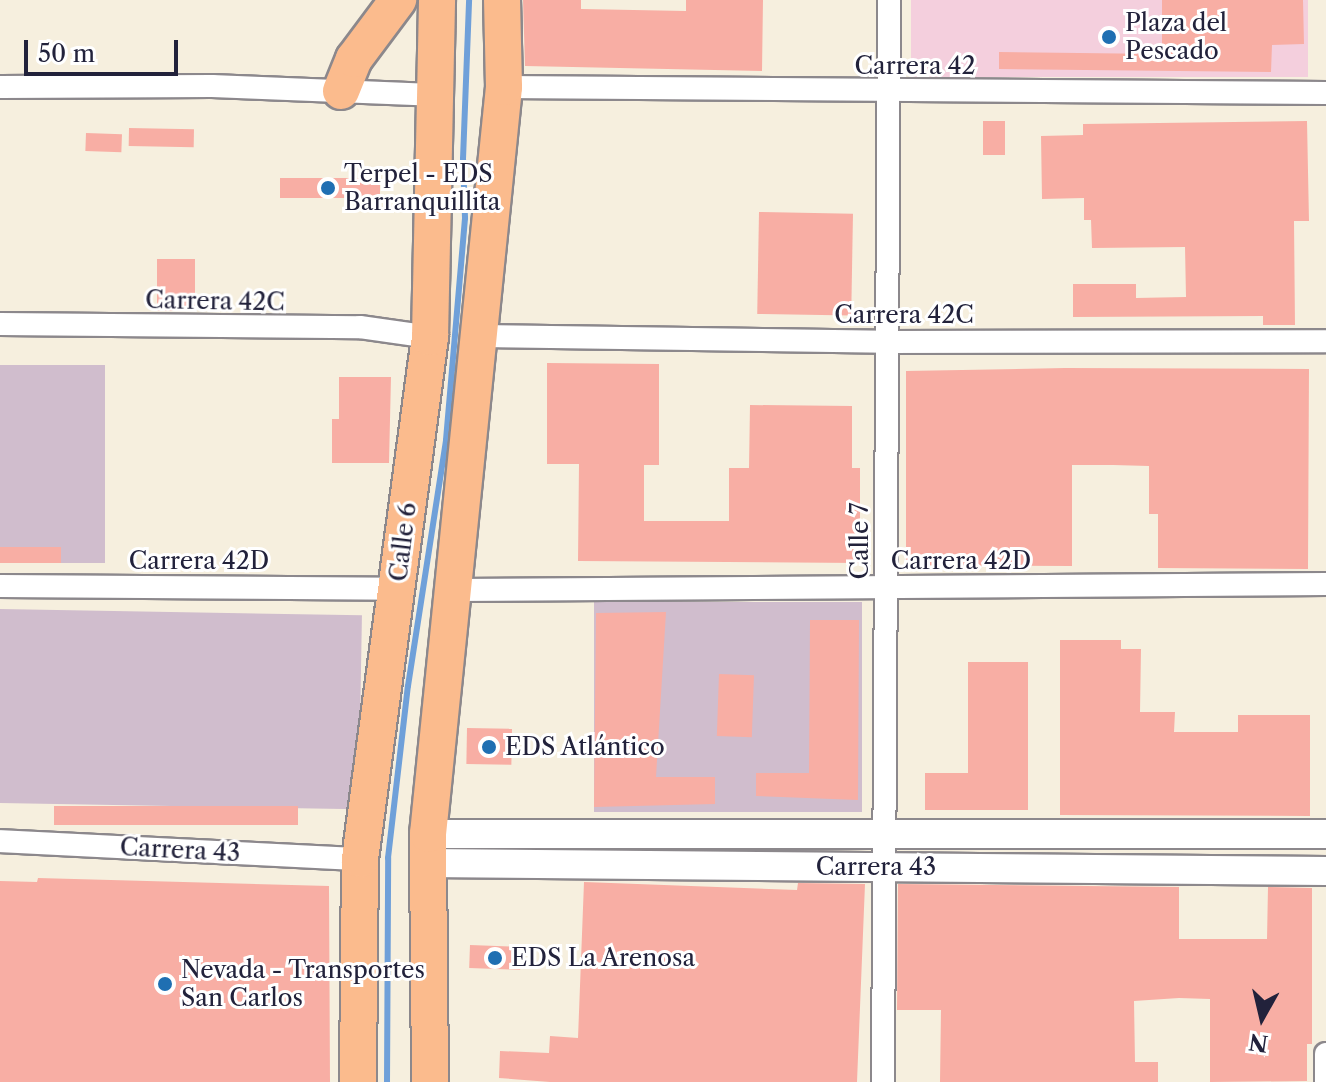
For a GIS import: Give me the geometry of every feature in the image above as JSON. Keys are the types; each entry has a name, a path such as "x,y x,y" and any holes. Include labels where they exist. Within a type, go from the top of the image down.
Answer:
{"main road":[{"path":"341,91 354,59 398,0"},
{"name":"Calle 6","path":"358,1082 360,859 430,337 437,0"},
{"path":"430,1082 427,848 504,87 502,0"}],"street":[{"name":"Calle 7","path":"883,1082 887,834 889,0"},
{"path":"0,87 212,86 433,95"},
{"name":"Carrera 42","path":"504,87 889,93 1326,93"},
{"name":"Carrera 42C","path":"0,324 360,327 430,337"},
{"name":"Carrera 42C","path":"481,336 886,342 1326,341"},
{"name":"Carrera 42D","path":"453,590 1326,584"},
{"name":"Carrera 42D","path":"0,586 397,589"},
{"name":"Carrera 43","path":"427,848 887,834 1326,834"},
{"name":"Carrera 43","path":"0,841 360,859"},
{"name":"Carrera 43","path":"427,848 886,868 1326,871"},
{"path":"1326,1054 1326,1082"}],"shaded area":[{"name":"Plaza del Pescado","path":"911,0 1308,0 1308,77 911,77"},
{"path":"0,365 105,365 105,563 0,563"},
{"path":"594,602 862,602 862,812 594,812"},
{"path":"0,609 362,615 359,809 0,803"}],"building":[{"path":"523,0 581,0 581,9 686,11 686,0 763,0 762,71 525,66"},
{"path":"1162,0 1303,0 1304,44 1272,45 1271,72 999,69 999,52 1162,54"},
{"path":"983,121 1005,121 1005,155 983,155"},
{"path":"1307,121 1309,221 1294,221 1295,325 1263,325 1263,316 1073,317 1073,284 1136,284 1136,298 1186,297 1185,247 1092,248 1091,220 1084,220 1084,198 1042,199 1041,136 1083,135 1083,124"},
{"path":"129,128 194,129 194,147 129,146"},
{"path":"86,133 122,134 121,152 85,151"},
{"name":"Terpel - EDS Barranquillita","path":"280,178 380,178 380,198 280,198"},
{"path":"759,212 853,214 851,316 757,314"},
{"path":"157,259 195,259 195,311 157,311"},
{"path":"547,363 659,364 659,465 644,465 644,521 729,521 729,468 749,468 750,405 852,406 852,468 860,468 860,563 578,561 579,464 547,464"},
{"path":"1309,369 1308,569 1158,568 1158,514 1149,514 1149,466 1113,465 1072,465 1072,566 906,565 906,371"},
{"path":"339,377 391,377 389,463 332,463 332,419 339,419"},
{"path":"0,547 61,547 61,563 0,563"},
{"path":"666,612 656,777 715,777 715,804 594,807 596,613"},
{"path":"810,620 859,620 858,800 756,796 756,773 809,773"},
{"path":"1060,640 1121,640 1121,649 1141,649 1140,712 1175,712 1174,732 1238,732 1238,715 1310,715 1310,816 1060,815"},
{"path":"968,662 1028,662 1028,810 925,810 925,773 968,773"},
{"path":"719,674 754,675 752,737 717,736"},
{"name":"EDS Atlántico","path":"467,728 512,729 511,765 466,764"},
{"path":"54,806 298,806 298,825 54,825"},
{"name":"Nevada - Transportes San Carlos","path":"38,878 329,886 330,1082 0,1082 0,881 37,882"},
{"path":"584,882 797,890 798,883 865,884 857,1082 550,1082 499,1078 500,1051 549,1053 550,1036 578,1038"},
{"path":"898,884 1179,887 1179,939 1267,939 1268,887 1312,888 1312,1044 1307,1044 1307,1081 1210,1082 1210,999 1179,998 1134,1001 1135,1062 1158,1062 1158,1082 940,1082 941,1010 897,1010"},
{"name":"EDS La Arenosa","path":"470,945 521,947 520,970 469,968"}],"waterway":[{"path":"387,1082 388,858 408,686 446,440 465,218 463,159 469,0"}],"place":[{"name":"Plaza del Pescado","path":"1109,37"},
{"name":"Terpel - EDS Barranquillita","path":"328,188"},
{"name":"EDS Atlántico","path":"489,747"},
{"name":"EDS La Arenosa","path":"495,958"},
{"name":"Nevada - Transportes San Carlos","path":"165,984"}]}
